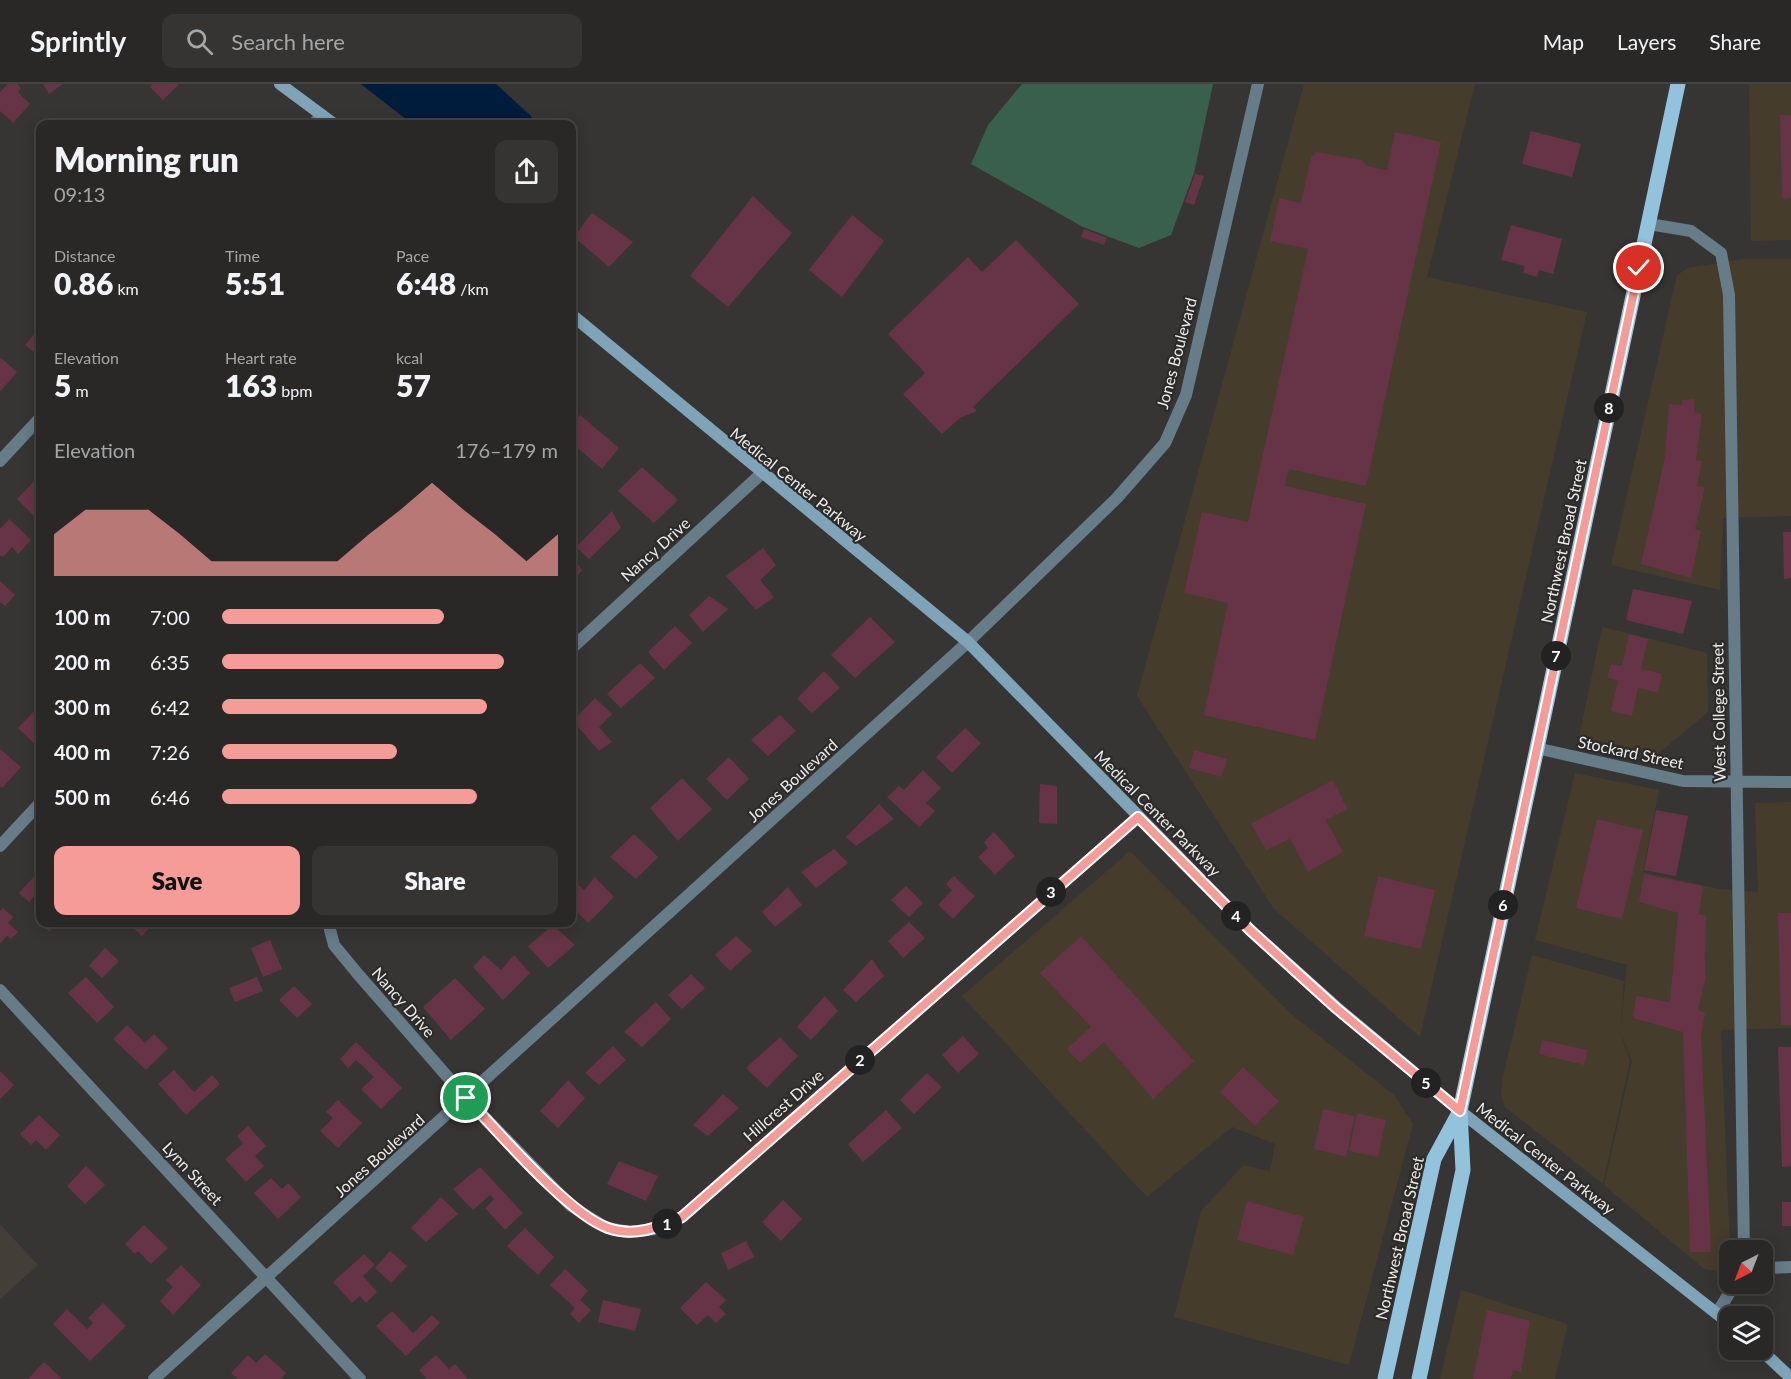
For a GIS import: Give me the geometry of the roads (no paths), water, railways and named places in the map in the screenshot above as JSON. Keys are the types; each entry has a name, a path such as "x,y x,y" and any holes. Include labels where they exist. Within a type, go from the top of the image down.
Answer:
{"main road":[{"path":"280,84 317,120"},
{"name":"Northwest Broad Street","path":"1419,1379 1463,1170 1460,1111 1678,84"},
{"name":"Medical Center Parkway","path":"576,318 761,474 968,642 1250,930 1336,1008 1460,1111 1717,1314"},
{"name":"Northwest Broad Street","path":"1385,1379 1434,1159 1460,1111"},
{"path":"1772,1360 1791,1378"}],"street":[{"name":"Jones Boulevard","path":"154,1379 968,642 1117,498 1166,443 1186,395 1258,84"},
{"name":"West College Street","path":"1649,224 1691,231 1721,253 1729,295 1744,1240"},
{"path":"0,461 36,422"},
{"name":"Nancy Drive","path":"576,644 761,474"},
{"name":"Stockard Street","path":"1536,748 1683,782 1791,782"},
{"path":"0,846 36,807"},
{"name":"Hillcrest Drive","path":"466,1098 572,1206 607,1227 629,1232 656,1229 682,1217 1138,817"},
{"name":"Nancy Drive","path":"329,927 334,945 466,1098"},
{"name":"Lynn Street","path":"0,990 360,1379"},
{"path":"1773,1268 1791,1267"},
{"path":"1717,1314 1729,1294"}],"water":[{"path":"361,84 496,84 531,116 532,120 407,120"}]}
